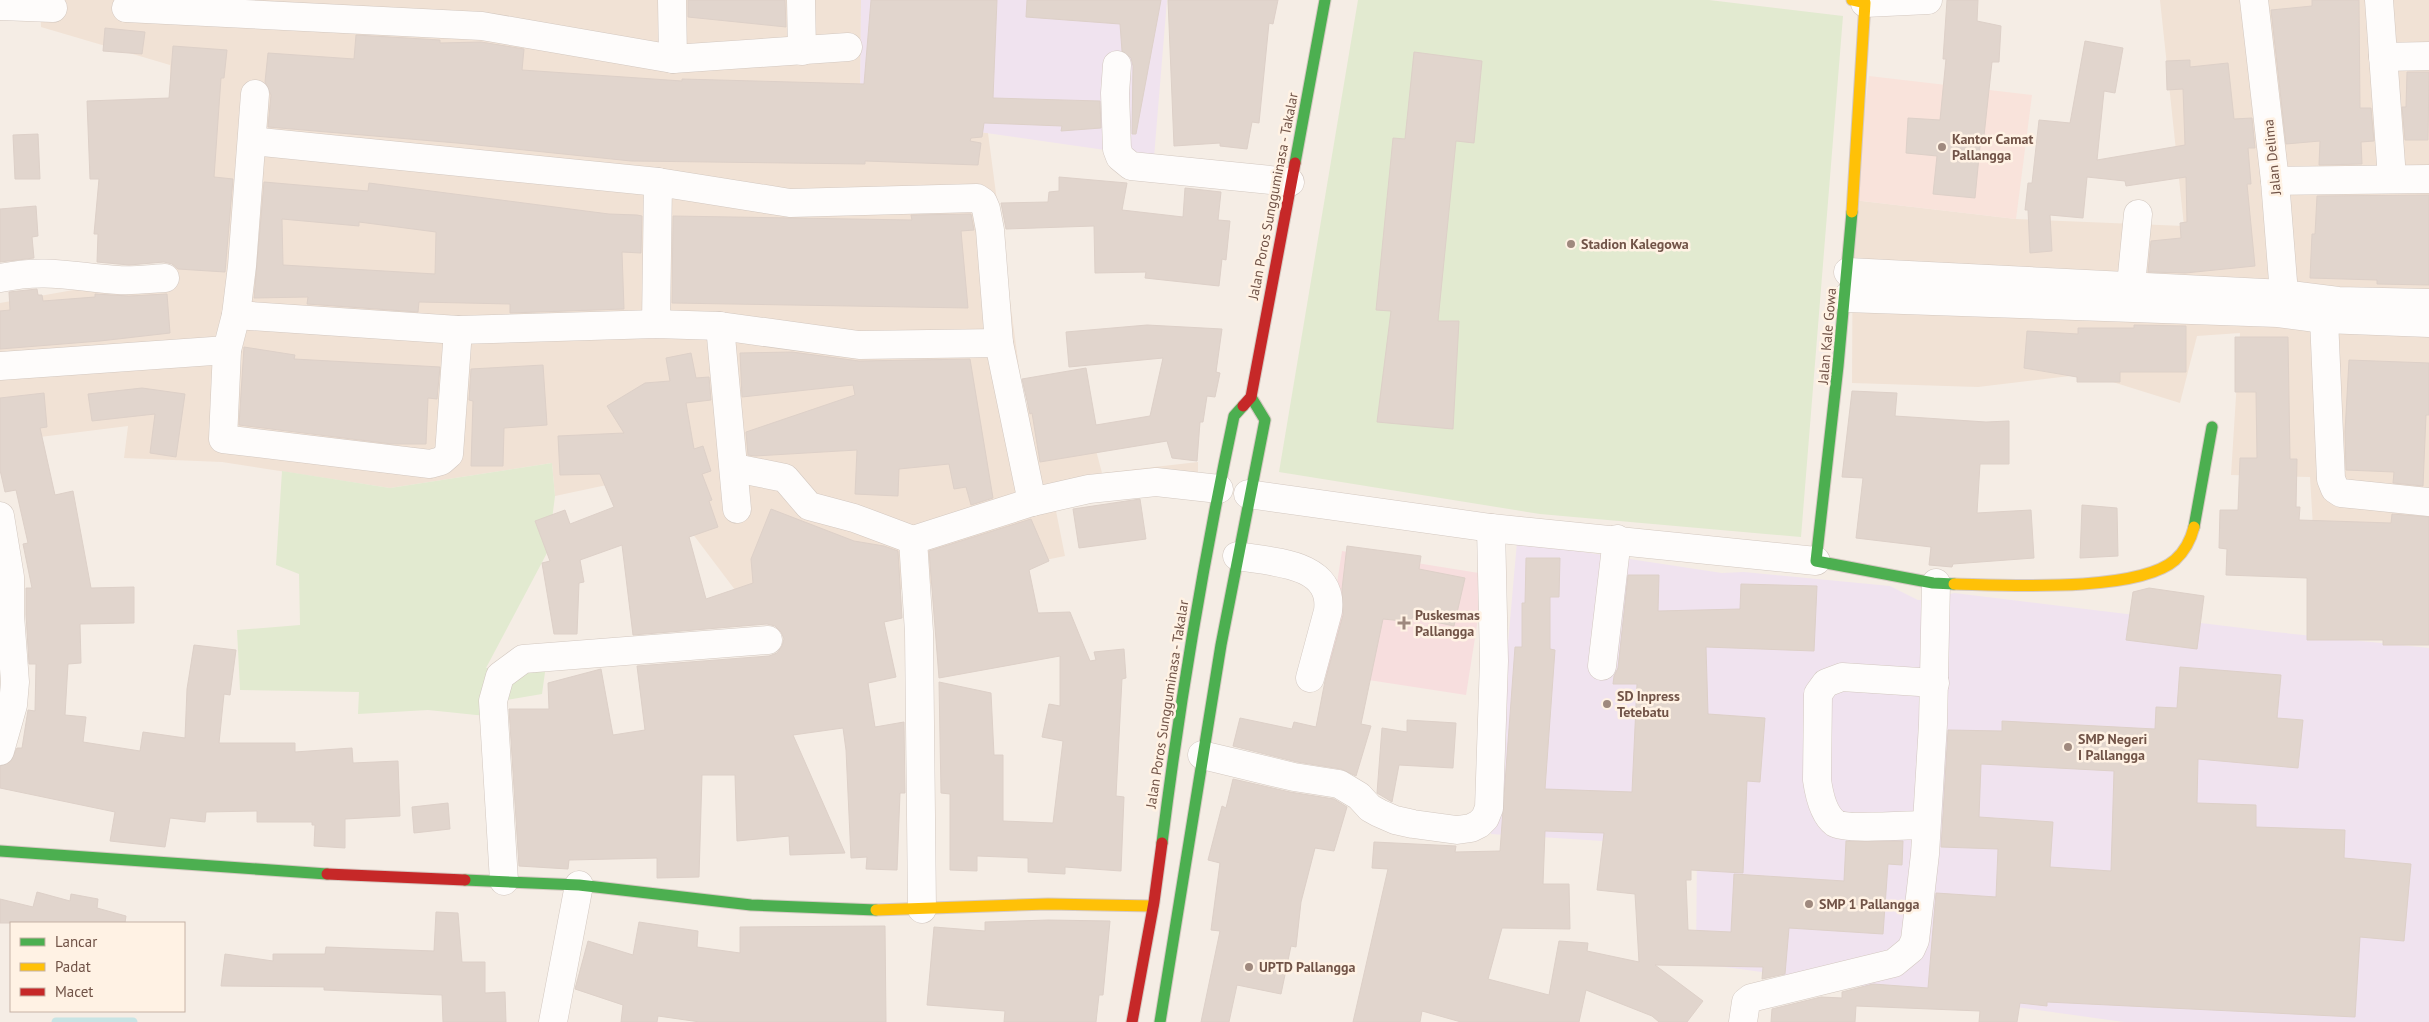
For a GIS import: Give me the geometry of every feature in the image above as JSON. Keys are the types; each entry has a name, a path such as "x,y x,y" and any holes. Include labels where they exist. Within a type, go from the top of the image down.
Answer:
{"main road":[{"name":"Jalan Poros Sungguminasa - Takalar","path":"1132,1022 1153,906 1179,708 1206,549 1234,416 1251,397 1325,0"},
{"name":"Jalan Kale Gowa","path":"1816,561 1834,425 1847,285 1863,64 1858,2"},
{"path":"1160,1022 1202,755 1248,494 1265,420 1251,397"},
{"path":"1816,561 1936,583 2052,586 2119,580 2159,569 2175,560 2188,544 2194,529 2212,427"},
{"path":"0,851 285,872 579,885 751,905 856,911 1048,904 1153,906"}],"street":[{"path":"672,0 673,59"},
{"path":"801,0 802,51"},
{"path":"1858,2 1928,0"},
{"name":"Jalan Delima","path":"2254,0 2275,181 2281,304"},
{"path":"2379,0 2392,178"},
{"path":"0,6 53,8"},
{"path":"126,8 482,26 673,59 848,47"},
{"path":"2383,57 2429,56"},
{"path":"1117,65 1115,93 1117,149 1120,157 1131,166 1290,182"},
{"path":"255,94 236,315 227,350 223,439 430,464 441,461 449,454 458,330"},
{"path":"252,141 658,182 790,202 977,198 983,202 986,209 990,230 999,343 1032,502"},
{"path":"2275,181 2429,179"},
{"path":"656,324 658,182"},
{"path":"2131,285 2138,214"},
{"path":"0,278 24,273 55,272 120,280 165,278"},
{"path":"1847,285 2281,304"},
{"path":"1972,290 2131,285 2429,323"},
{"path":"2331,310 2429,303"},
{"path":"2331,310 2328,436 2331,479 2335,489 2341,493 2429,502"},
{"path":"236,315 458,330 656,324 720,326 859,345 999,343"},
{"path":"720,326 735,468 737,509"},
{"path":"0,366 227,350"},
{"path":"735,468 785,478 809,506 854,518 913,540 1032,502 1090,489 1156,482 1220,489"},
{"path":"1248,494 1491,528 1617,539 1816,561"},
{"path":"0,516 10,577 10,616 16,682 13,705 0,751"},
{"path":"1202,755 1294,777 1339,784 1359,796 1370,808 1395,820 1457,830 1479,824 1486,818 1489,808 1494,661 1491,528"},
{"path":"1602,666 1617,539"},
{"path":"913,540 919,642 922,909"},
{"path":"1237,556 1301,569 1312,573 1323,583 1329,601 1328,610 1310,678"},
{"path":"1743,1022 1746,1002 1751,998 1894,963 1905,956 1915,940 1925,854 1925,824 1935,683 1936,583"},
{"path":"504,881 493,701 500,676 523,659 768,640"},
{"path":"1925,824 1843,826 1829,816 1819,793 1817,780 1818,694 1826,683 1842,677 1935,683"},
{"path":"553,1022 579,885"}],"shaded area":[{"path":"40,0 861,0 860,115 988,133 1024,406 1083,401 1102,473 1198,462 1198,493 1054,501 1065,556 757,619 649,476 555,496 552,463 390,488 222,462 124,458 128,426 0,442 0,303 96,286 175,283 170,65 41,27"},
{"path":"861,0 1167,0 1154,157 860,115"},
{"path":"2160,0 2429,0 2429,568 2314,544 2310,477 2231,475 2240,333 2197,336 2180,403 2087,374 1978,387 1852,383 1853,200 2016,219 2184,226"},
{"name":"Kantor Camat Pallangga","path":"1869,76 2032,95 2016,219 1853,200"},
{"name":"SMP Negeri I Pallangga","path":"1517,542 1722,573 1744,572 1890,586 1918,600 1932,599 1954,593 2275,632 2429,648 2429,1022 2124,1022 1696,963 1697,847 1491,834"},
{"name":"Puskesmas Pallangga","path":"1342,551 1485,574 1466,695 1323,673"}],"green space":[{"name":"Stadion Kalegowa","path":"1358,0 1709,0 1843,16 1801,537 1540,514 1279,472"},
{"path":"552,463 555,496 548,551 486,668 546,665 542,694 495,702 486,716 428,710 358,714 359,692 240,690 237,630 300,625 299,574 276,565 282,471 390,488"}],"building":[{"path":"688,0 785,0 786,27 688,17"},
{"path":"871,0 997,0 993,98 1100,101 1101,128 1061,131 1062,126 984,123 982,137 971,138 970,141 981,143 978,165 865,161 865,164 631,161 457,143 268,127 271,95 265,82 268,53 354,59 356,35 440,40 440,43 481,42 524,49 522,70 682,81 682,79 864,84"},
{"path":"1027,0 1161,0 1136,134 1132,134 1133,66 1131,58 1122,51 1120,24 1026,17"},
{"path":"1168,0 1278,0 1273,24 1269,23 1259,123 1252,122 1247,149 1220,146 1220,143 1174,146"},
{"path":"1947,0 1978,0 1977,21 2001,26 1999,62 1992,62 1984,136 1981,136 1975,198 1933,194 1937,156 1906,153 1908,118 1940,120 1946,59 1943,59"},
{"path":"2312,0 2359,0 2360,108 2371,108 2374,141 2361,142 2362,164 2319,165 2320,141 2286,144 2271,10 2312,6"},
{"path":"105,28 145,32 142,54 103,51"},
{"path":"2085,41 2123,48 2115,93 2104,91 2097,160 2185,145 2183,89 2167,90 2166,61 2190,60 2190,67 2228,63 2234,119 2252,118 2255,148 2248,148 2251,184 2247,184 2255,266 2185,273 2148,272 2151,241 2181,238 2180,223 2187,222 2186,177 2126,186 2125,181 2087,177 2083,218 2050,215 2052,251 2030,253 2028,210 2025,210 2028,183 2032,183 2039,120 2070,123"},
{"path":"173,46 227,50 224,78 221,78 214,177 233,179 225,272 178,269 172,264 164,262 129,265 97,262 98,234 94,234 99,179 90,179 87,101 169,98"},
{"path":"1414,52 1482,61 1474,143 1456,141 1438,321 1459,321 1453,429 1377,422 1391,311 1376,310 1393,138 1405,139"},
{"path":"2407,72 2429,72 2428,140 2405,140 2402,107 2406,107"},
{"path":"38,134 40,179 15,179 13,135"},
{"path":"1059,177 1127,183 1122,210 1183,217 1185,188 1221,192 1218,220 1230,221 1226,260 1222,259 1219,286 1145,278 1146,272 1095,273 1094,226 1006,229 1001,203 1048,202 1049,192 1059,191"},
{"path":"264,182 368,191 369,183 609,214 642,216 641,253 622,252 624,309 510,313 510,304 419,302 418,312 307,304 308,297 254,298","holes":["282,219 359,226 359,222 436,232 435,274 283,265"]},
{"path":"2429,195 2429,285 2377,284 2377,280 2310,278 2312,234 2315,234 2317,196"},
{"path":"36,206 38,236 32,237 34,258 0,262 0,209"},
{"path":"971,214 974,230 961,231 968,308 672,303 673,216 912,220 911,215"},
{"path":"37,289 38,295 42,295 43,301 95,297 95,294 129,296 167,294 170,333 0,349 0,311 10,310 9,292"},
{"path":"1147,325 1222,329 1216,372 1220,373 1215,397 1207,396 1203,422 1200,422 1197,461 1172,458 1167,441 1040,462 1032,413 1030,414 1022,379 1086,368 1096,425 1150,416 1163,358 1069,367 1066,332"},
{"path":"2134,325 2186,326 2186,372 2120,372 2120,382 2077,382 2077,377 2024,368 2027,331 2078,334 2078,328 2134,328"},
{"path":"2235,337 2288,337 2290,459 2297,459 2296,507 2300,507 2299,520 2391,523 2392,514 2429,517 2429,645 2383,645 2383,640 2307,640 2307,578 2226,575 2227,549 2219,548 2220,510 2238,510 2240,458 2257,458 2256,392 2235,392"},
{"path":"244,347 295,355 294,359 440,367 437,399 428,398 426,444 392,444 239,425"},
{"path":"792,352 859,361 970,359 993,498 971,505 966,487 954,489 949,464 899,469 898,496 855,494 857,450 748,455 746,432 855,395 853,385 742,397 740,353"},
{"path":"691,353 696,378 709,377 711,400 686,403 694,449 703,446 711,471 702,474 712,500 709,501 718,527 689,537 706,599 753,583 751,559 771,509 854,541 884,546 898,551 902,618 884,622 896,677 868,683 875,727 904,722 905,793 900,793 897,870 866,869 867,857 851,858 846,750 843,728 793,735 845,853 790,855 789,836 737,841 735,775 702,775 699,877 657,878 657,858 569,860 568,869 519,866 509,709 549,709 548,683 601,669 613,735 645,730 637,666 769,656 777,653 782,646 784,639 781,632 775,626 767,624 633,635 622,545 580,560 584,582 579,583 577,634 554,634 542,563 550,561 535,521 565,510 570,524 614,507 600,474 560,475 558,436 624,433 607,406 645,383 670,381 666,358"},
{"path":"2349,360 2429,363 2429,415 2426,415 2423,486 2393,483 2394,472 2346,470 2345,432"},
{"path":"543,365 547,425 504,428 503,466 471,466 473,401 469,400 471,369"},
{"path":"142,388 185,394 176,457 150,453 155,414 92,421 88,394"},
{"path":"1852,391 1897,393 1895,416 1986,422 2009,421 2009,464 1980,464 1977,513 2031,510 2034,558 1953,564 1952,567 1929,565 1931,547 1856,538 1863,478 1842,477"},
{"path":"44,393 47,427 40,428 55,495 73,491 91,588 134,587 134,623 80,624 81,663 68,664 65,715 86,717 83,742 140,751 143,732 185,738 187,689 194,645 236,650 230,695 224,694 219,743 295,743 295,752 352,748 353,763 398,761 400,816 345,819 345,848 314,846 315,825 312,825 312,822 257,822 257,811 206,812 205,822 170,818 165,847 110,841 115,812 0,788 0,766 10,762 17,748 22,748 28,710 35,711 36,664 29,664 26,588 32,588 23,544 28,543 16,490 5,492 0,470 0,398"},
{"path":"1140,499 1146,539 1079,548 1073,509"},
{"path":"2082,505 2117,508 2118,556 2080,558"},
{"path":"1031,519 1049,561 1029,570 1038,613 1070,612 1090,661 1096,660 1094,652 1124,649 1126,678 1122,679 1116,796 1124,797 1121,871 1065,867 1065,874 1028,872 1028,858 977,856 977,871 950,870 950,794 941,793 939,682 991,693 994,755 1003,755 1003,821 1053,823 1063,741 1042,737 1049,704 1060,706 1060,656 939,678 929,551"},
{"path":"1347,546 1421,556 1419,569 1465,578 1454,626 1412,617 1412,622 1383,619 1361,724 1371,726 1356,776 1341,769 1297,762 1233,746 1240,718 1292,729 1294,722 1316,727 1325,681 1343,615 1342,589"},
{"path":"1526,558 1560,558 1559,597 1550,597 1550,649 1555,650 1545,789 1632,792 1637,684 1613,684 1618,668 1628,575 1659,575 1658,611 1740,609 1741,584 1817,586 1814,651 1706,647 1708,714 1765,718 1760,782 1747,781 1743,873 1691,870 1691,880 1686,880 1688,930 1731,932 1734,874 1844,881 1846,841 1903,841 1902,865 1888,864 1883,934 1789,928 1785,974 1762,979 1763,967 1655,965 1703,1001 1687,1022 1659,1022 1652,1016 1586,990 1579,1022 1461,1022 1422,1011 1420,1022 1353,1022 1388,869 1372,868 1374,842 1456,846 1455,852 1500,851 1515,647 1522,647 1522,603 1525,603","holes":["1545,831 1604,833 1597,890 1635,894 1639,962 1587,951 1588,943 1559,941 1549,995 1488,979 1502,928 1570,929 1569,884 1543,884"]},
{"path":"2149,588 2204,596 2197,649 2126,640 2133,592"},
{"path":"2180,667 2281,675 2277,718 2303,720 2298,768 2198,759 2197,803 2256,805 2256,827 2345,830 2344,858 2411,864 2404,941 2360,937 2355,1017 2047,1002 2047,1006 2020,1003 2017,1022 1979,1022 1980,1011 1856,1006 1855,1022 1771,1022 1772,1009 1821,997 1842,998 1842,992 1873,984 1928,988 1936,893 1996,897 1998,849 1941,847 1948,730 2002,731 2002,721 2155,729 2156,707 2177,708","holes":["1981,764 2114,771 2111,871 2050,867 2053,822 1979,817"]},
{"path":"1407,720 1456,723 1453,768 1399,765 1392,802 1377,793 1382,728 1407,732"},
{"path":"1233,779 1290,792 1334,799 1347,807 1334,851 1315,848 1301,902 1296,947 1291,946 1281,994 1237,985 1229,1022 1201,1022 1220,931 1211,930 1220,863 1208,860 1222,806 1226,808"},
{"path":"448,803 450,829 414,833 412,807"},
{"path":"37,892 70,901 71,894 98,899 97,908 126,916 125,922 0,923 0,899 33,907"},
{"path":"436,912 458,913 462,962 485,962 485,993 505,992 506,1022 443,1022 442,995 324,990 324,987 221,986 225,954 273,961 273,954 325,954 326,947 434,951"},
{"path":"1110,921 1103,995 1099,995 1096,1022 1004,1022 1005,1011 927,1005 934,927 985,931 985,922"},
{"path":"639,922 698,931 697,947 740,953 740,927 885,926 886,1022 700,1022 658,1016 657,1022 621,1022 623,1005 575,989 588,941 633,955"}],"waterway":[{"path":"56,1022 133,1022"}],"traffic: fast":[{"path":"1295,163 1325,0"},
{"path":"1852,212 1838,366 1816,561 1933,583 1954,584"},
{"path":"1160,1022 1221,645 1265,420 1251,397"},
{"path":"1162,843 1185,682 1213,522 1234,416 1243,406"},
{"path":"2194,527 2212,427"},
{"path":"0,851 327,874"},
{"path":"465,880 579,885 751,905 876,910"}],"traffic: slow":[{"path":"1852,0 1865,3 1852,212"},
{"path":"1954,584 2069,585 2131,578 2157,571 2175,560 2187,545 2194,527"},
{"path":"876,910 1048,904 1153,906"}],"traffic: jam":[{"path":"1243,406 1251,397 1295,163"},
{"path":"1132,1022 1154,902 1162,843"},
{"path":"327,874 465,880"}],"place":[{"name":"Kantor Camat Pallangga","path":"1942,147"},
{"name":"Stadion Kalegowa","path":"1571,244"},
{"name":"Puskesmas Pallangga","path":"1404,623"},
{"name":"SD Inpress Tetebatu","path":"1607,704"},
{"name":"SMP Negeri I Pallangga","path":"2068,747"},
{"name":"SMP 1 Pallangga","path":"1809,904"},
{"name":"UPTD Pallangga","path":"1249,967"}]}
